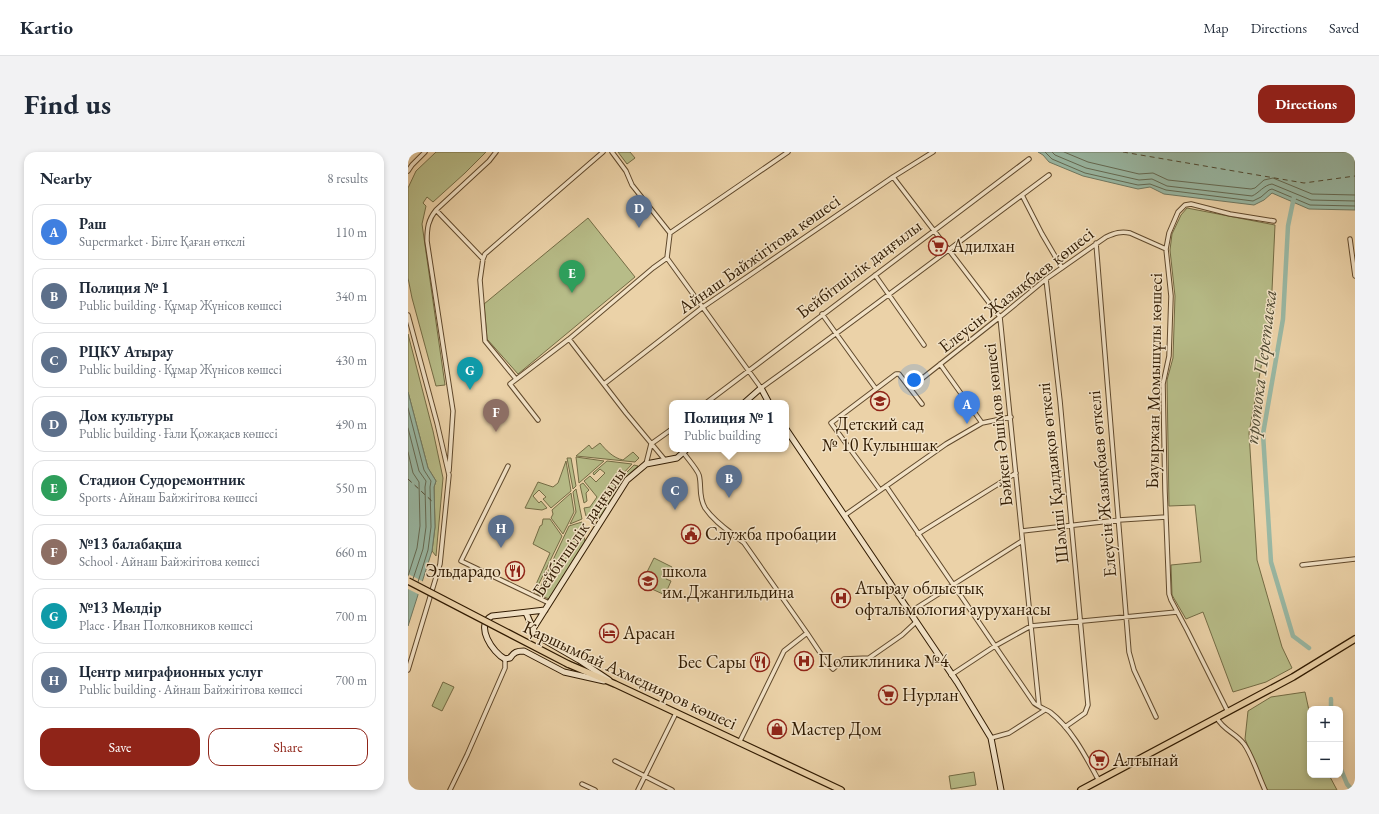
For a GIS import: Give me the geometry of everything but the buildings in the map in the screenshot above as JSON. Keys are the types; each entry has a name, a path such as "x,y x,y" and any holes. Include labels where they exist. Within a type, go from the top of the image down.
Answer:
{"main road":[{"name":"Қаршымбай Ахмедияров көшесі","path":"408,581 568,664 615,684 841,790"},
{"path":"1081,790 1293,677 1355,639"}],"street":[{"path":"408,171 425,152"},
{"path":"408,670 440,564 449,475 453,411 427,241 427,225 430,217 436,210 489,161 496,152"},
{"path":"516,379 485,341 480,280 483,259 485,254 603,152"},
{"path":"612,152 626,171 632,185 670,233 667,258 749,370 767,400"},
{"path":"670,233 788,152"},
{"name":"Айнаш Байжігітова көшесі","path":"604,384 703,307 893,177 933,152"},
{"name":"Бейбітшілік даңғылы","path":"710,400 1029,158"},
{"name":"Бейбітшілік даңғылы","path":"747,400 761,388 837,334 948,249 1049,175"},
{"name":"Бәйкен Әшімов көшесі","path":"893,177 1000,317 1039,706"},
{"path":"1022,195 1042,234 1062,268"},
{"name":"Бауыржан Момышұлы көшесі","path":"1228,712 1169,594 1163,384 1169,356 1172,296 1166,249 1169,233 1178,212 1186,204 1230,214 1274,221"},
{"path":"436,210 483,259"},
{"name":"Елеусін Жазықбаев көшесі","path":"910,388 1000,317 1046,278 1096,243 1112,234 1124,232 1130,233 1166,249"},
{"path":"1350,239 1355,276"},
{"name":"Елеусін Жазықбаев өткелі","path":"1096,243 1129,652 1134,670 1156,717"},
{"path":"538,420 510,384 569,339 653,268 667,258"},
{"path":"876,275 924,345"},
{"name":"Шәмші Қалдаяқов өткелі","path":"1046,278 1072,526 1088,705 1085,713 1065,727"},
{"path":"822,314 876,389"},
{"path":"408,315 437,423 449,475"},
{"path":"569,339 626,413 665,460"},
{"path":"940,364 982,423"},
{"path":"880,490 831,422 898,373 922,404"},
{"path":"845,515 946,444 982,423 1011,417"},
{"path":"651,444 669,431"},
{"path":"789,433 910,612 991,738 1001,790"},
{"name":"Бейбітшілік даңғылы","path":"646,464 651,444"},
{"name":"Бейбітшілік даңғылы","path":"505,659 500,657 484,631 486,618 544,610 627,480 646,464 676,458 683,452"},
{"path":"686,452 699,474 700,494 704,507 717,522 744,543 832,669 844,659 869,658 902,635 916,622"},
{"path":"508,466 461,561 549,603"},
{"path":"918,534 1016,473"},
{"path":"886,486 1034,703 1051,713 1065,727 1085,755 1099,781"},
{"path":"1022,531 1119,520 1166,517"},
{"path":"910,612 1022,541"},
{"path":"1302,565 1355,559"},
{"path":"533,629 544,610"},
{"path":"951,675 995,646 1031,626 1177,612"},
{"path":"526,613 533,629 539,637 580,660 615,684"},
{"path":"739,743 784,651 807,633"},
{"path":"451,790 505,668 505,659 510,658 514,653 524,651 564,672 615,684"},
{"path":"991,738 1009,733 1045,710"},
{"path":"638,790 676,713"},
{"path":"1217,718 1220,724 1240,739 1245,745 1265,790"},
{"path":"615,760 672,790"},
{"path":"582,784 595,790"}],"green space":[{"path":"436,152 486,152 433,202 427,197 423,203 426,206 422,224 445,385 436,386 408,278 408,188 416,171"},
{"path":"618,152 630,152 635,158 627,164"},
{"path":"1187,208 1275,225 1271,312 1249,433 1257,560 1282,647 1292,668 1266,682 1233,692 1203,612 1186,619 1172,595 1171,565 1201,562 1195,505 1169,506 1167,380 1173,358 1175,296 1170,250 1172,234 1181,215"},
{"path":"588,218 635,277 518,374 487,339 484,304"},
{"path":"408,334 433,431 443,478 436,556 432,551 435,527 434,487 436,481 428,468 408,392"},
{"path":"600,443 610,453 619,459 623,460 633,452 639,458 635,462 576,456 589,445 592,449"},
{"path":"576,457 604,461 579,483"},
{"path":"567,458 571,458 576,486 573,489"},
{"path":"566,461 571,491 551,508 543,499 546,497 539,490 533,496 539,503 541,501 547,508 542,510 525,508 538,482 553,487 558,483"},
{"path":"607,461 632,464 620,477 595,516 589,518 586,516 584,508 590,507 597,497 584,481 590,476 596,482 605,473 600,469 594,475 593,473"},
{"path":"634,465 638,466 625,478 601,518 597,516 624,475"},
{"path":"583,483 589,490 586,493 587,501 584,503 580,485"},
{"path":"576,489 582,519 570,524 576,512 573,492"},
{"path":"571,493 574,512 563,534 551,518 553,514 552,510"},
{"path":"543,519 550,519 562,536 535,592 533,591 550,553 533,544 540,526 542,525"},
{"path":"582,522 585,542 549,599 537,594 569,526"},
{"path":"654,558 672,567 666,579 671,581 665,595 641,584"},
{"path":"443,682 454,687 442,711 432,706"},
{"path":"1305,692 1308,706 1307,778 1331,778 1337,790 1267,790 1245,739 1248,711 1271,697"},
{"path":"974,772 976,785 951,789 949,776"}],"water":[{"path":"1038,152 1355,152 1355,210 1309,209 1272,193 1264,200 1254,205 1164,194 1150,187 1138,189 1083,176 1049,162"},
{"path":"408,392 428,468 436,481 434,487 435,527 432,551 408,626"}],"pier":[{"path":"408,574 424,582 420,595 408,589"}],"waterway":[{"name":"протока Перетаска","path":"1294,197 1288,226 1283,319 1263,434 1271,562 1293,636 1309,648"},
{"name":"протока Перетаска","path":"1331,699 1331,706"},
{"name":"протока Перетаска","path":"1343,774 1347,784 1352,790"}],"ferry route":[{"path":"1123,152 1304,183 1355,176"},
{"path":"408,479 434,503"}],"place":[{"name":"Дом культуры","path":"639,228"},
{"name":"Адилхан","path":"938,246"},
{"name":"Стадион Судоремонтник","path":"572,293"},
{"name":"№13 Мөлдiр","path":"470,390"},
{"name":"Детский сад № 10 Кулыншак","path":"880,401"},
{"name":"Раш","path":"967,424"},
{"name":"№13 балабақша","path":"496,432"},
{"name":"Полиция № 1","path":"729,498"},
{"name":"РЦКУ Атырау","path":"675,510"},
{"name":"Служба пробации","path":"691,534"},
{"name":"Центр миграфионных услуг","path":"501,548"},
{"name":"Эльдарадо","path":"515,571"},
{"name":"школа им.Джангильдина","path":"648,581"},
{"name":"Атырау облыстық офтальмология ауруханасы","path":"841,598"},
{"name":"Арасан","path":"609,633"},
{"name":"Поликлиника №4","path":"804,661"},
{"name":"Бес Сары","path":"760,662"},
{"name":"Нурлан","path":"888,695"},
{"name":"Мастер Дом","path":"777,729"},
{"name":"Алтынай","path":"1099,760"}]}
